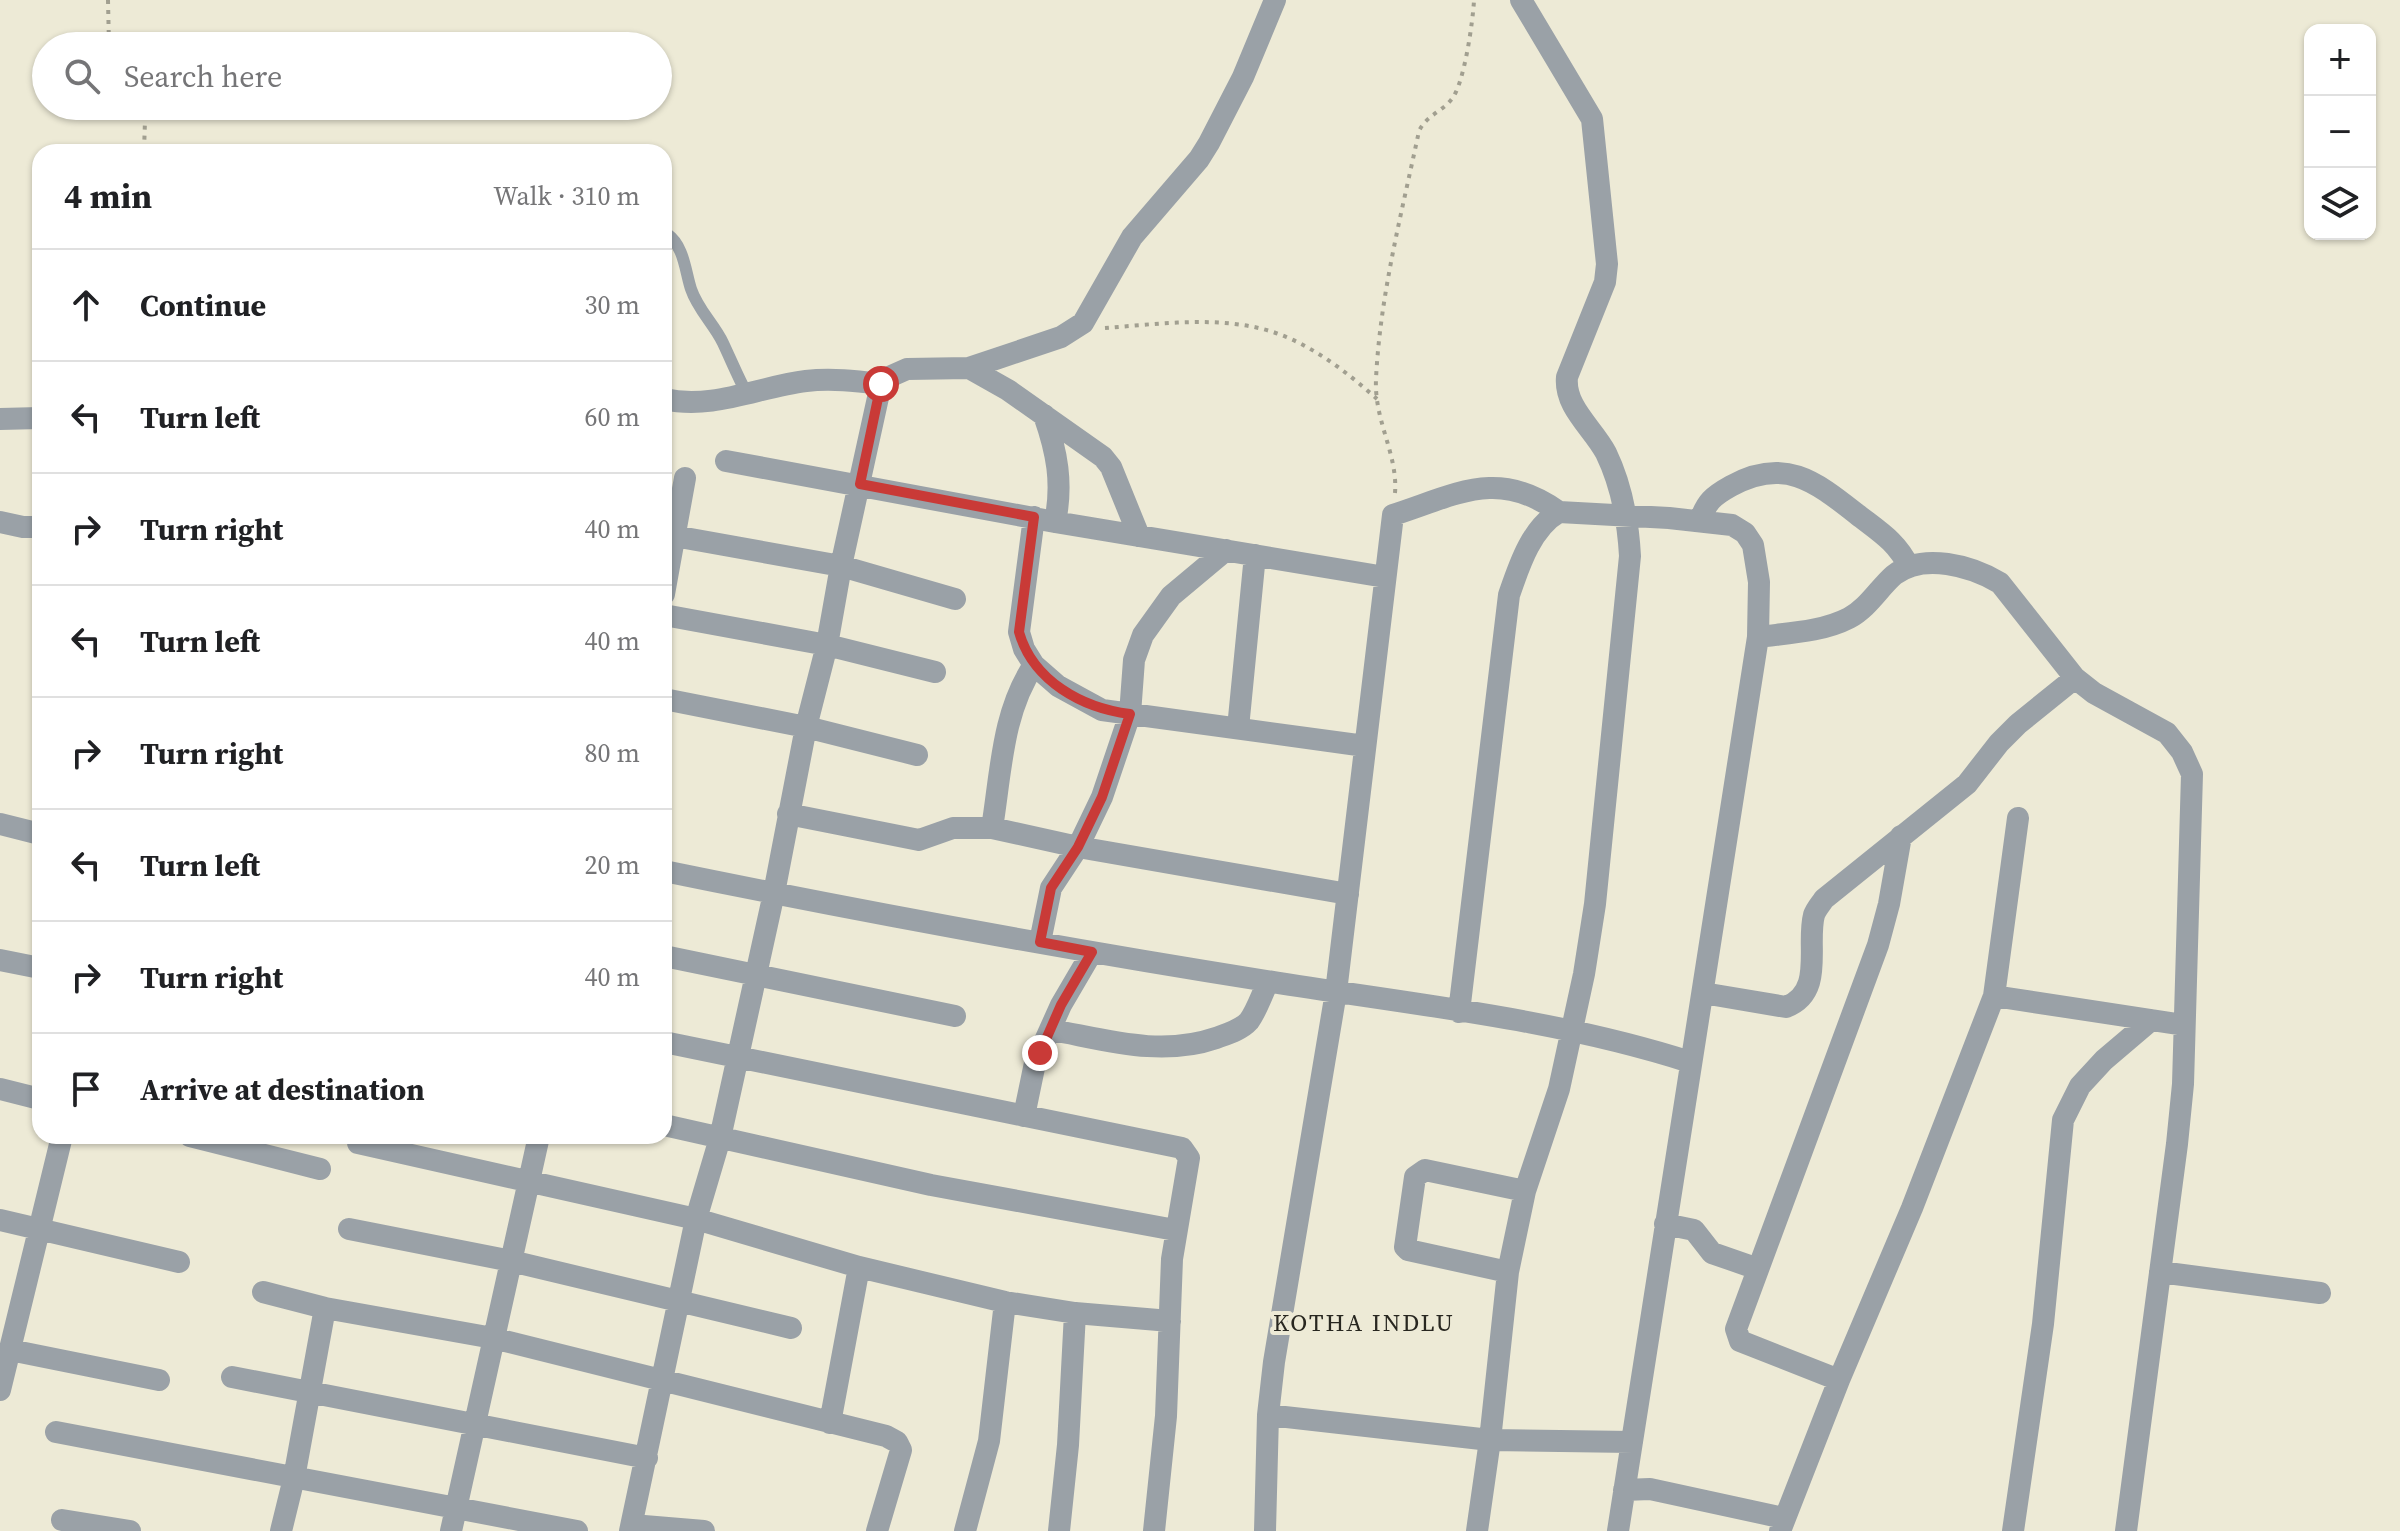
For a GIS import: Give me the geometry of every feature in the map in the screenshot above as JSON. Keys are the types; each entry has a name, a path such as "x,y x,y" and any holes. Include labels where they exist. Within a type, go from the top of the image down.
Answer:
{"street":[{"path":"704,1531 631,1528 696,1219 720,1138 756,976 806,727 827,645 881,384 907,369 969,368 1076,330 1132,237 1199,159 1209,143 1243,77 1275,0"},
{"path":"1477,1531 1508,1272 1525,1191 1544,1138 1573,1031 1595,904 1614,699 1629,588 1628,517 1607,455 1573,405 1566,386 1605,282 1607,264 1595,128 1585,105 1521,0"},
{"path":"969,368 1008,390 1103,457 1111,467 1139,536"},
{"path":"672,400 694,403 804,381 837,379 881,384"},
{"path":"1044,415 1056,449 1059,500 1045,520 1019,632 1024,649 1034,665 1058,686 1102,710 1365,746"},
{"path":"4,424 32,419"},
{"path":"726,461 1045,520 1385,577"},
{"path":"1700,521 1711,497 1744,479 1766,473 1801,476 1818,484 1895,544 1909,567"},
{"path":"672,548 685,478"},
{"path":"1265,1531 1268,1415 1285,1293 1336,992 1393,515 1492,486 1516,489 1538,497 1559,512 1732,525 1745,533 1753,545 1759,582 1758,637 1618,1531"},
{"path":"1459,1012 1509,595 1537,532 1559,512"},
{"path":"0,522 32,527"},
{"path":"674,536 841,566 955,599"},
{"path":"1040,942 1051,888 1078,847 1102,797 1130,714 1134,660 1143,635 1171,596 1226,550"},
{"path":"1238,728 1255,555"},
{"path":"1758,637 1826,627 1845,620 1856,614 1895,574 1909,567 1926,564 1967,567 2000,583 2075,678 2094,693 2167,733 2182,752 2192,774 2183,1084 2126,1531"},
{"path":"672,616 827,645 935,672"},
{"path":"992,828 1010,717 1022,684 1034,665"},
{"path":"1703,993 1786,1007 1798,1002 1804,995 1814,960 1815,911 1824,899 1967,784 2009,734 2075,678"},
{"path":"672,701 806,727 917,755"},
{"path":"788,814 919,840 953,828 992,828 1078,847 1348,894"},
{"path":"1624,1490 1650,1489 1782,1524 1912,1208 1994,996 2018,818"},
{"path":"0,824 32,832"},
{"path":"1839,1380 1740,1341 1736,1329 1878,945 1901,836"},
{"path":"672,873 1092,952 1573,1031 1647,1048 1690,1062"},
{"path":"1024,1116 1035,1063 1061,1005 1092,952"},
{"path":"672,958 955,1016"},
{"path":"0,960 32,966"},
{"path":"1052,1030 1139,1046 1177,1047 1204,1042 1234,1031 1248,1021 1268,982"},
{"path":"1994,996 2184,1025"},
{"path":"2013,1531 2043,1324 2063,1120 2080,1086 2104,1060 2151,1020"},
{"path":"672,1044 1182,1148 1189,1158 1175,1230 1166,1416 1154,1531"},
{"path":"0,1089 32,1097"},
{"path":"672,1127 931,1185 1175,1230"},
{"path":"0,1390 60,1144"},
{"path":"222,1144 320,1169"},
{"path":"363,1144 696,1219 859,1267 1005,1302 1075,1313 1170,1321"},
{"path":"451,1531 537,1144"},
{"path":"1508,1272 1405,1247 1415,1177 1425,1170 1525,1191"},
{"path":"0,1220 179,1262"},
{"path":"1665,1224 1694,1230 1712,1253 1758,1269"},
{"path":"349,1229 511,1261 791,1328"},
{"path":"830,1423 859,1267"},
{"path":"2160,1272 2320,1293"},
{"path":"263,1292 325,1308 493,1338 886,1436 897,1442 901,1450 877,1531"},
{"path":"965,1531 989,1441 1005,1302"},
{"path":"281,1531 294,1478 325,1308"},
{"path":"1059,1531 1068,1445 1075,1313"},
{"path":"10,1350 159,1380"},
{"path":"232,1377 647,1458"},
{"path":"1268,1415 1490,1440 1632,1442"},
{"path":"56,1432 577,1531"},
{"path":"62,1520 130,1531"}],"lane":[{"path":"672,238 681,254 696,302 723,341 732,368 747,394"}],"path":[{"path":"108,0 109,32"},
{"path":"1393,515 1396,477 1380,423 1376,379 1394,246 1419,131 1426,118 1447,104 1457,91 1473,21 1474,0"},
{"path":"144,144 145,120"},
{"path":"1076,330 1170,323 1256,327 1276,333 1326,358 1377,399"}],"district":[{"name":"KOTHA INDLU","path":"1364,1322"}],"route":[{"path":"881,384 860,484 1034,517 1019,632 1024,649 1034,665 1081,701 1102,710 1130,714 1102,797 1047,900 1040,942 1092,952 1061,1005 1040,1053"}]}
